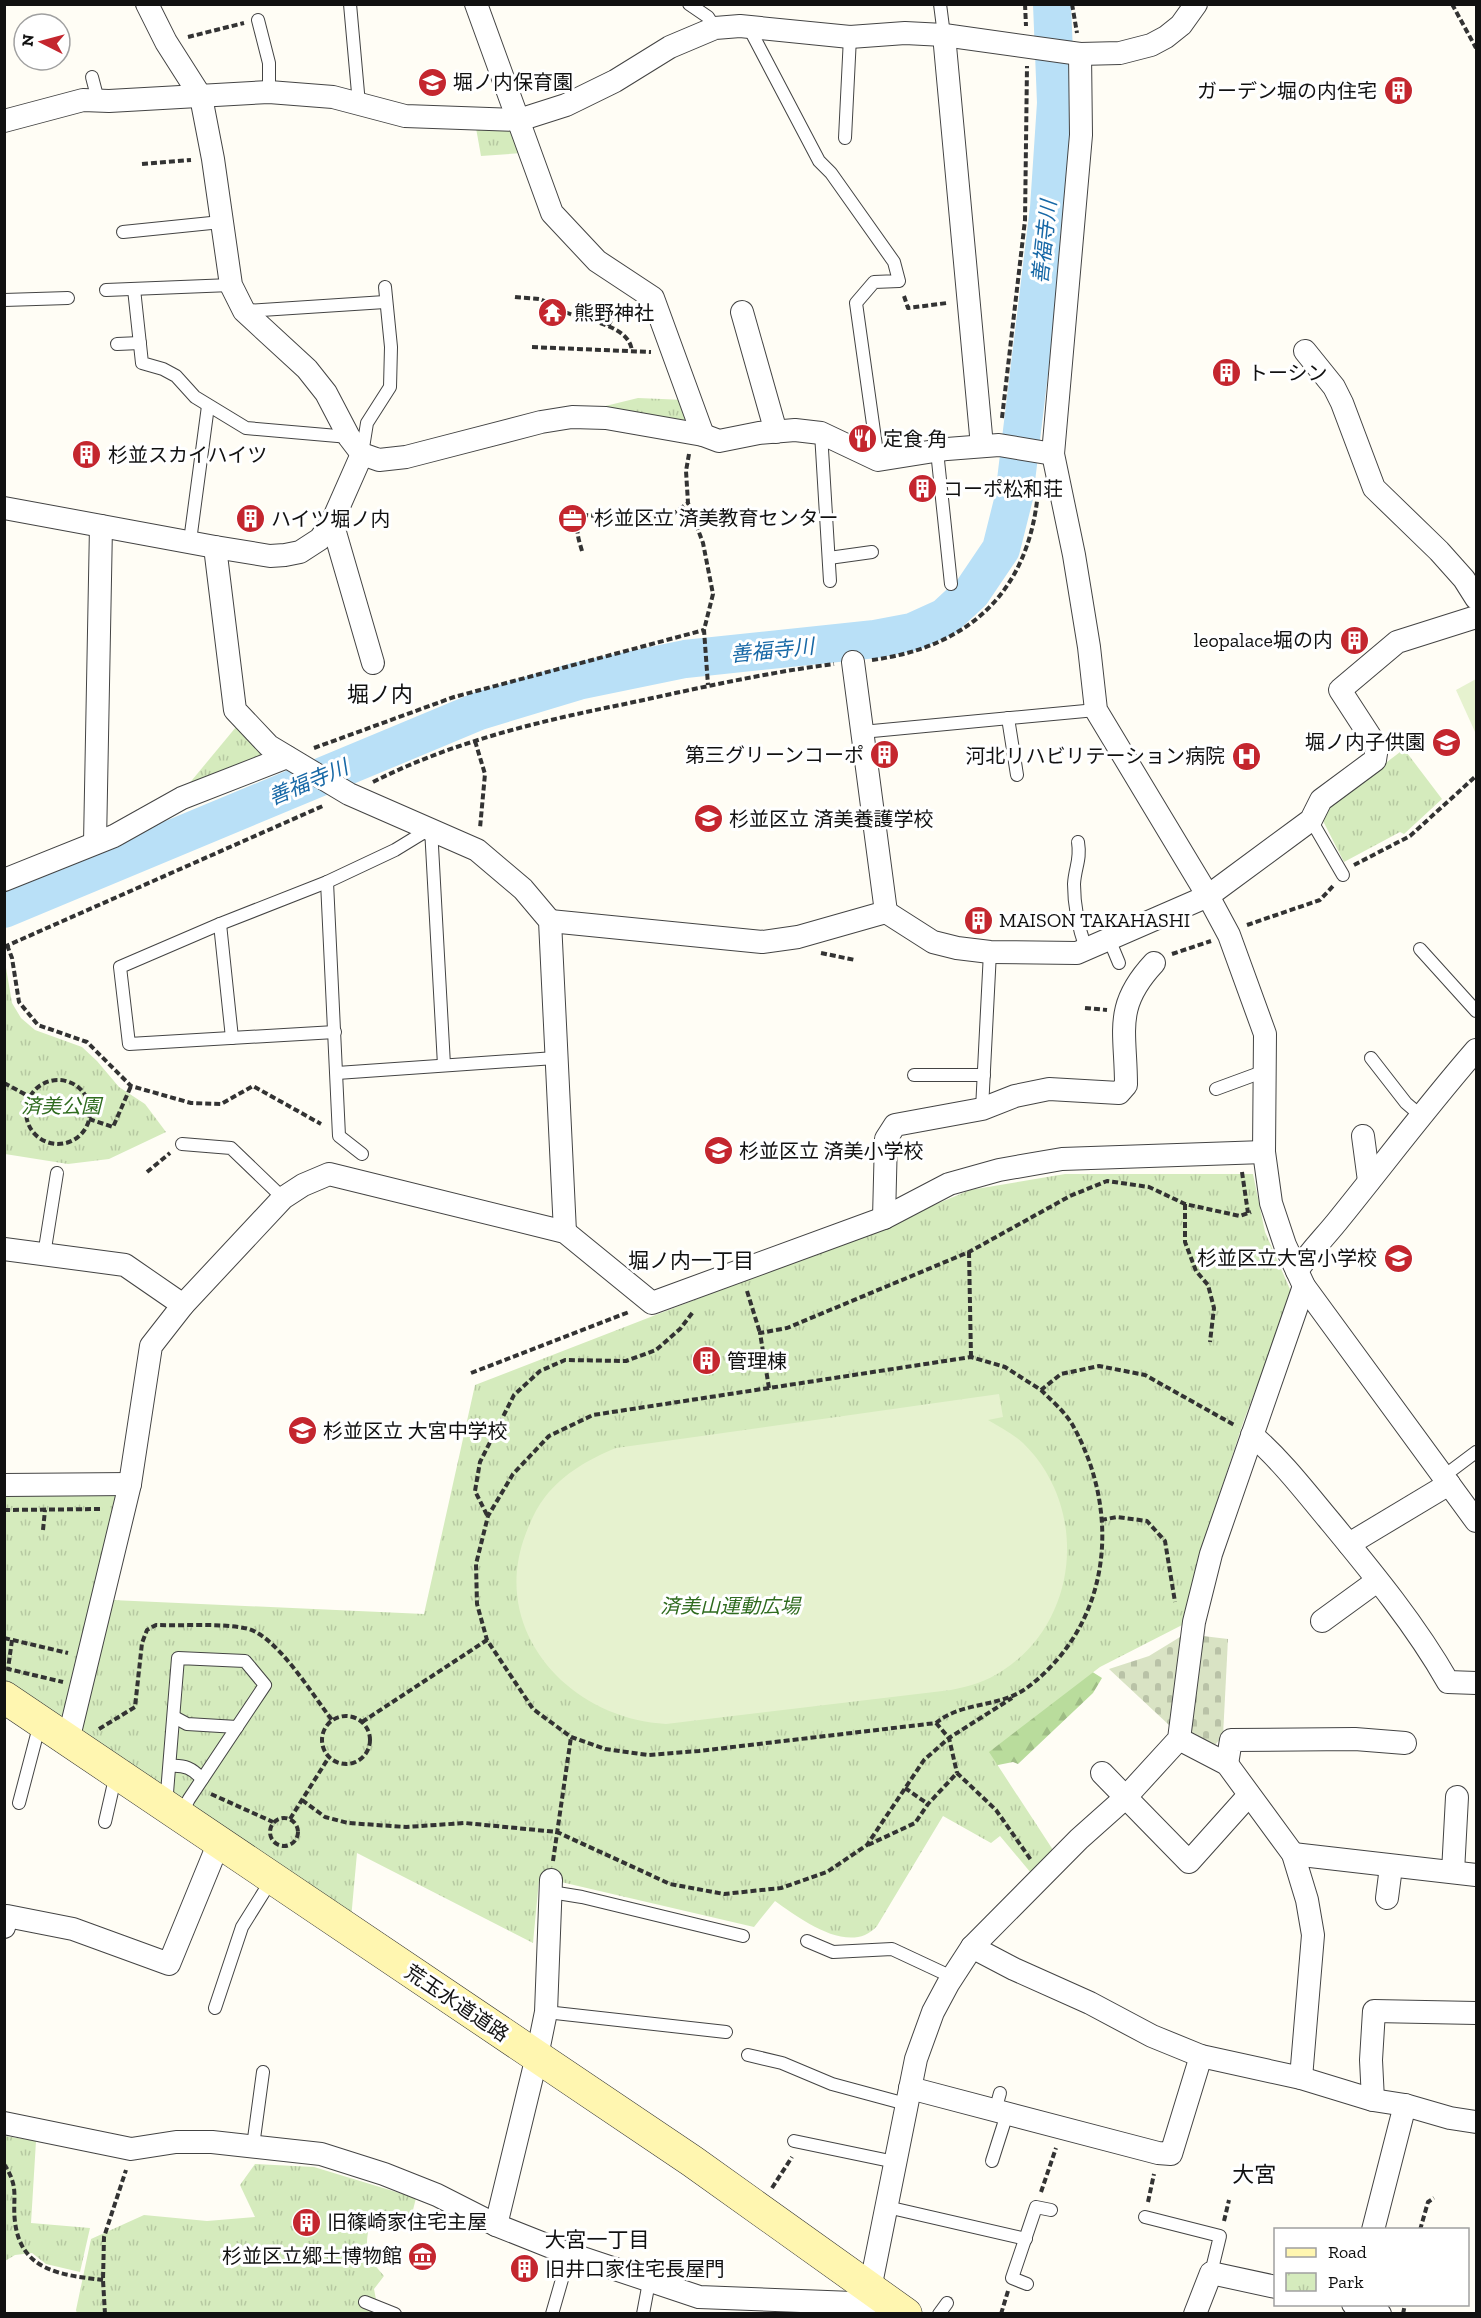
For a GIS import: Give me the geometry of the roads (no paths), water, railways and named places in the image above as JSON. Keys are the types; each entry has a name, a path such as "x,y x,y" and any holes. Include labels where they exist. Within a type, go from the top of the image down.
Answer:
{"main road":[{"name":"荒玉水道道路","path":"4,1697 692,2161 759,2209 867,2301 906,2313"}],"street":[{"path":"147,4 166,42 201,97 213,159 231,285 244,311 307,369 326,393 356,445 380,460 406,457 541,422 572,417 606,418 703,435 719,441 795,430 821,433 878,460 991,446 1047,453"},
{"path":"476,4 552,213 597,261 653,298 703,435"},
{"path":"4,121 83,99 201,97 269,92 333,97 405,116 519,120 566,105 615,81 670,47 715,28 748,26 850,37 905,33 944,35 1080,54 1120,53 1151,45 1166,38 1181,25 1196,4"},
{"path":"944,35 969,300 991,446"},
{"path":"1080,54 1081,135 1047,453 1078,578 1096,710 1229,935 1265,1034 1264,1152 1271,1203 1285,1245 1300,1278 1476,1521"},
{"path":"742,312 776,432"},
{"path":"1305,351 1334,387 1374,488 1440,551 1464,579 1476,598"},
{"path":"4,508 270,556 300,552 320,539 332,522 356,445"},
{"path":"332,522 373,663"},
{"path":"95,843 101,526"},
{"path":"215,547 235,710 269,746 344,791 477,850 523,889 550,921 565,1232"},
{"path":"550,921 762,942 798,937 886,912 933,942 990,952 1077,953 1208,896 1311,820 1322,800 1375,760 1377,747 1341,690 1397,642 1476,617"},
{"path":"853,662 886,912"},
{"path":"7,876 114,836 182,798 292,759"},
{"path":"884,1218 886,1139 895,1125 982,1108 1015,1096 1049,1089 1119,1093 1126,1085 1123,1027 1127,1004 1138,980 1154,963"},
{"path":"4,2123 131,2149 176,2142 212,2142 321,2154 384,2174 437,2196 496,2225 649,2282 698,2305 867,2301 908,2096 922,2038 933,2012 972,1947 1042,1876 1125,1798 1179,1739 1194,1622 1211,1554 1252,1435 1309,1252 1339,1220 1420,1116 1476,1050"},
{"path":"1364,1136 1369,1181"},
{"path":"68,1741 130,1484 151,1346 183,1305 283,1198 303,1185 329,1174 565,1232 652,1304 884,1218 949,1184 999,1170 1062,1159 1264,1152"},
{"path":"4,1249 125,1265 183,1305"},
{"path":"1252,1435 1273,1452 1349,1544 1421,1637 1448,1682 1476,1683"},
{"path":"1349,1544 1446,1480"},
{"path":"4,1485 130,1484"},
{"path":"1322,1621 1377,1581"},
{"path":"1179,1739 1227,1764 1293,1854 1307,1900 1313,1935 1301,2078"},
{"path":"1227,1764 1231,1740 1355,1739 1405,1743"},
{"path":"1102,1773 1189,1862 1249,1795"},
{"path":"1453,1872 1457,1797"},
{"path":"4,1927 7,1916 73,1929 169,1964 219,1842"},
{"path":"1293,1854 1390,1867 1476,1875"},
{"path":"1387,1898 1390,1867"},
{"path":"496,2225 546,2012 551,1886"},
{"path":"972,1947 1152,2036 1201,2056 1301,2078 1373,2100 1405,2105 1449,2125 1476,2122"},
{"path":"1373,2100 1371,2060 1374,2011 1476,2013"},
{"path":"908,2096 1000,2106 1062,2128 1158,2153 1171,2154 1201,2056"},
{"path":"1372,2228 1405,2105"},
{"path":"1195,2313 1211,2273 1274,2287"},
{"path":"1357,2306 1380,2313"}],"lane":[{"path":"350,4 360,104"},
{"path":"689,4 708,17 715,28"},
{"path":"940,4 944,35"},
{"path":"258,20 269,63 269,92"},
{"path":"748,26 819,161 831,173 894,262 898,281 874,282 856,303 878,460"},
{"path":"845,138 850,37"},
{"path":"92,77 98,100"},
{"path":"123,232 221,222"},
{"path":"106,290 231,285"},
{"path":"134,289 141,363 163,369 176,376 195,397 246,428 356,445 390,387 391,347 385,286"},
{"path":"4,300 68,298"},
{"path":"244,311 386,302"},
{"path":"117,344 140,343"},
{"path":"190,541 208,406"},
{"path":"821,433 830,581"},
{"path":"937,451 951,584"},
{"path":"829,558 872,552"},
{"path":"862,732 1096,710"},
{"path":"1008,718 1017,775"},
{"path":"1311,820 1343,875"},
{"path":"335,1032 129,1044 120,967 327,882 394,850 431,828 444,1065"},
{"path":"1078,842 1080,855 1074,883 1080,930 1086,949"},
{"path":"327,882 339,1136 362,1154"},
{"path":"220,924 232,1038"},
{"path":"1109,939 1119,963"},
{"path":"1420,950 1476,1011"},
{"path":"982,1108 990,952"},
{"path":"337,1073 555,1058"},
{"path":"1371,1058 1420,1116"},
{"path":"1216,1089 1265,1071"},
{"path":"914,1075 984,1075"},
{"path":"183,1144 231,1148 283,1198"},
{"path":"44,1255 57,1173"},
{"path":"1446,1480 1476,1452"},
{"path":"178,1658 245,1661 265,1685 202,1779 173,1811 170,1766 178,1658"},
{"path":"174,1717 188,1724 237,1727"},
{"path":"19,1803 40,1722"},
{"path":"170,1766 180,1765 192,1769 202,1779"},
{"path":"105,1822 117,1773"},
{"path":"215,2008 242,1927 272,1878"},
{"path":"551,1886 582,1897 743,1936"},
{"path":"807,1941 833,1952 892,1949 952,1977"},
{"path":"546,2012 726,2032"},
{"path":"748,2055 782,2062 832,2084 908,2096"},
{"path":"253,2146 263,2072"},
{"path":"992,2161 1000,2106"},
{"path":"794,2141 895,2162"},
{"path":"887,2206 1026,2239"},
{"path":"1027,2284 1012,2278 1036,2207 1051,2210"},
{"path":"1145,2217 1220,2236 1211,2273"},
{"path":"552,2313 565,2269 564,2252"},
{"path":"643,2313 649,2282"},
{"path":"364,2302 395,2313"},
{"path":"939,2313 947,2302"}],"waterway":[{"name":"善福寺川","path":"4,909 479,711 578,681 685,659 875,639 912,632 945,617 972,592 1001,549 1014,497 1049,208 1056,103 1052,4"}],"place":[{"name":"堀ノ内保育園","path":"432,82"},
{"name":"ガーデン堀の内住宅","path":"1398,91"},
{"name":"熊野神社","path":"553,313"},
{"name":"トーシン","path":"1227,373"},
{"name":"定食 角","path":"862,439"},
{"name":"杉並スカイハイツ","path":"87,455"},
{"name":"コーポ松和荘","path":"922,489"},
{"name":"杉並区立 済美教育センター","path":"573,518"},
{"name":"ハイツ堀ノ内","path":"250,519"},
{"name":"leopalace堀の内","path":"1354,640"},
{"name":"堀ノ内子供園","path":"1446,742"},
{"name":"第三グリーンコーポ","path":"885,755"},
{"name":"河北リハビリテーション病院","path":"1246,756"},
{"name":"杉並区立 済美養護学校","path":"708,819"},
{"name":"MAISON TAKAHASHI","path":"978,920"},
{"name":"杉並区立 済美小学校","path":"718,1151"},
{"name":"杉並区立大宮小学校","path":"1398,1258"},
{"name":"管理棟","path":"706,1361"},
{"name":"杉並区立 大宮中学校","path":"302,1431"},
{"name":"旧篠崎家住宅主屋","path":"306,2222"},
{"name":"杉並区立郷土博物館","path":"423,2256"},
{"name":"旧井口家住宅長屋門","path":"524,2269"}],"district":[{"name":"堀ノ内","path":"380,694"},
{"name":"堀ノ内一丁目","path":"691,1260"},
{"name":"大宮","path":"1254,2174"},
{"name":"大宮一丁目","path":"597,2239"}],"park label":[{"name":"済美公園","path":"61,1106"},
{"name":"済美山運動広場","path":"730,1606"}]}
